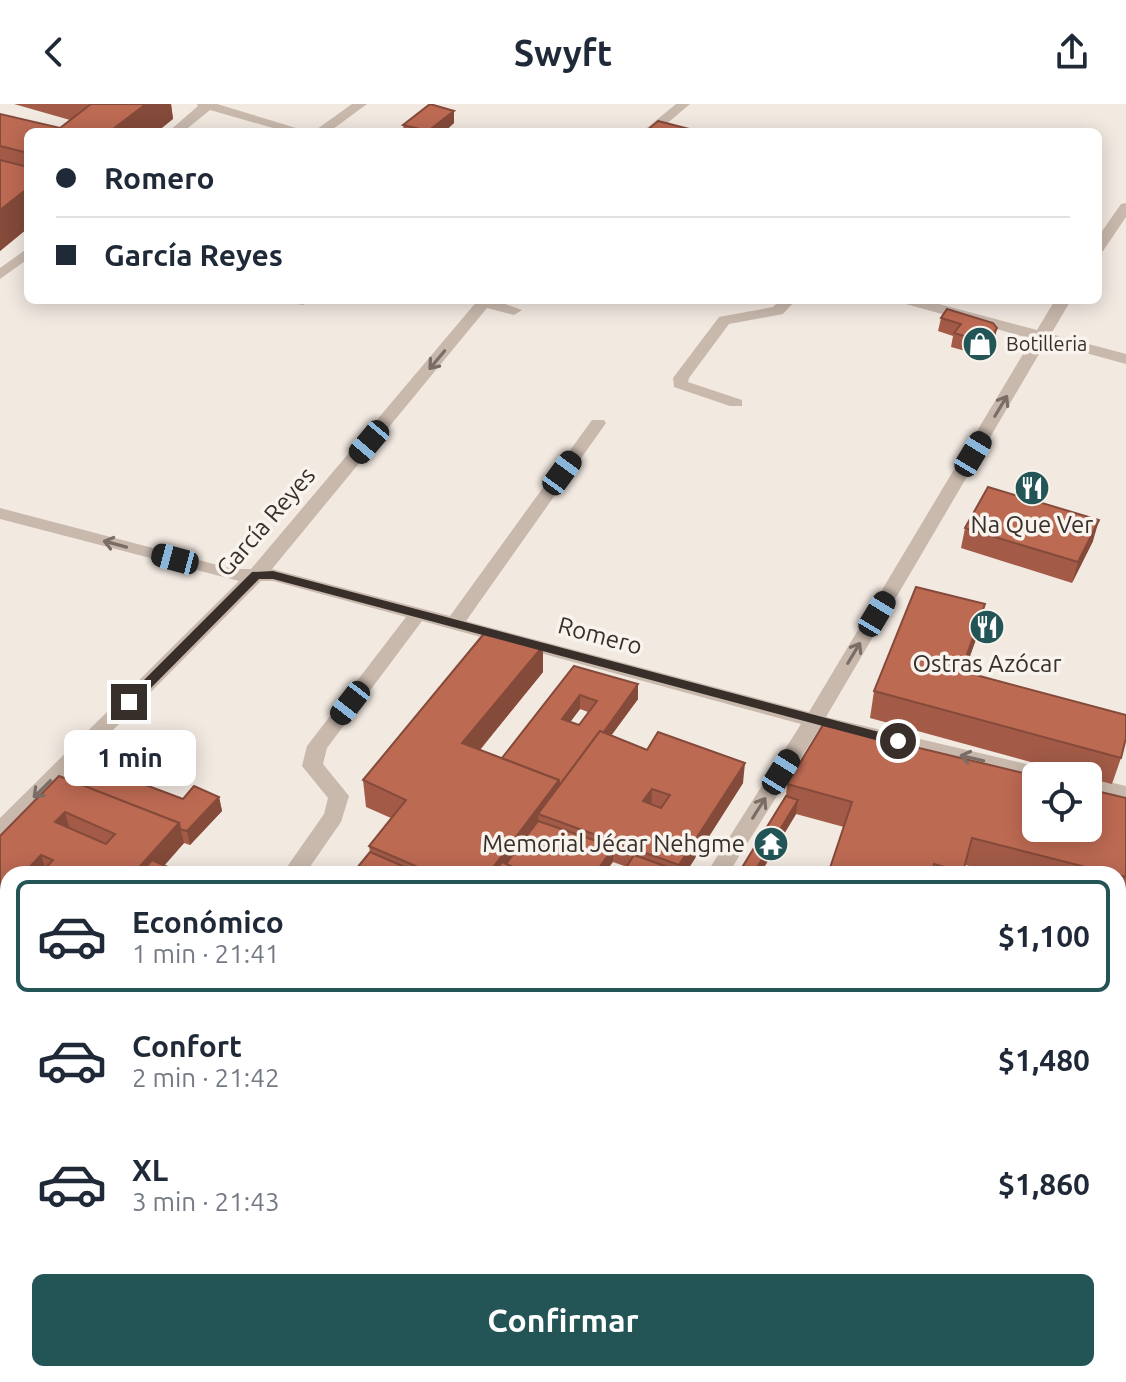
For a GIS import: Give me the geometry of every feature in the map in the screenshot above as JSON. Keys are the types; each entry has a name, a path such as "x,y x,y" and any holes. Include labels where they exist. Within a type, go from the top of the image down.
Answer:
{"street":[{"path":"326,128 361,104"},
{"path":"654,128 684,104"},
{"path":"179,128 205,105 288,128"},
{"path":"1102,243 1124,214"},
{"path":"0,275 24,255"},
{"name":"García Reyes","path":"0,831 256,575 482,304"},
{"path":"495,304 514,310"},
{"path":"736,403 688,389 680,384 681,378 724,320 778,311 784,304"},
{"path":"921,304 1126,359"},
{"path":"722,866 814,720 1061,304"},
{"path":"454,624 598,423"},
{"name":"Romero","path":"0,513 233,575 273,575 814,720 1022,770"},
{"path":"299,866 334,816 339,796 312,766 317,746 418,614"},
{"path":"1102,788 1126,794"}],"building":[{"path":"91,104 146,104 114,128 60,128"},
{"path":"430,104 454,111 432,128 403,125"},
{"path":"0,114 60,128 24,128 24,152 0,146"},
{"path":"658,121 685,128 650,128"},
{"path":"0,160 24,166 24,191 0,210"},
{"path":"947,309 993,323 997,328 987,343 954,333 961,324 941,318"},
{"path":"988,487 1099,520 1078,562 965,528"},
{"path":"916,587 985,604 961,671 1126,715 1126,738 1121,758 874,691"},
{"path":"487,630 543,646 462,743 559,780 494,866 415,866 369,846 406,800 363,780"},
{"path":"574,666 638,684 559,786 559,780 502,758","holes":["580,695 597,701 579,725 562,719"]},
{"path":"823,725 1022,773 1022,842 1102,842 1102,792 1126,798 1126,866 1082,866 972,838 965,866 831,866 852,802 787,784"},
{"path":"600,731 647,750 658,732 745,763 679,865 538,814","holes":["652,789 670,795 661,808 643,801"]},
{"path":"97,747 148,768 135,781 183,799 194,786 219,797 187,831 180,829 179,823 65,779"},
{"path":"59,776 179,823 140,866 47,866 53,860 41,855 31,866 0,866 0,836","holes":["65,812 115,834 106,844 55,822"]},
{"path":"786,796 798,800 758,866 743,866"},
{"path":"538,821 614,847 600,866 506,864"},
{"path":"370,852 402,866 359,866"},
{"path":"634,855 665,866 627,866"},
{"path":"152,860 165,866 147,866"}],"place":[{"name":"Botilleria","path":"980,344"},
{"name":"Na Que Ver","path":"1032,488"},
{"name":"Ostras Azócar","path":"987,627"},
{"name":"Memorial Jécar Nehgme","path":"771,844"}],"route":[{"path":"129,702 256,575 273,575 898,741"}]}
